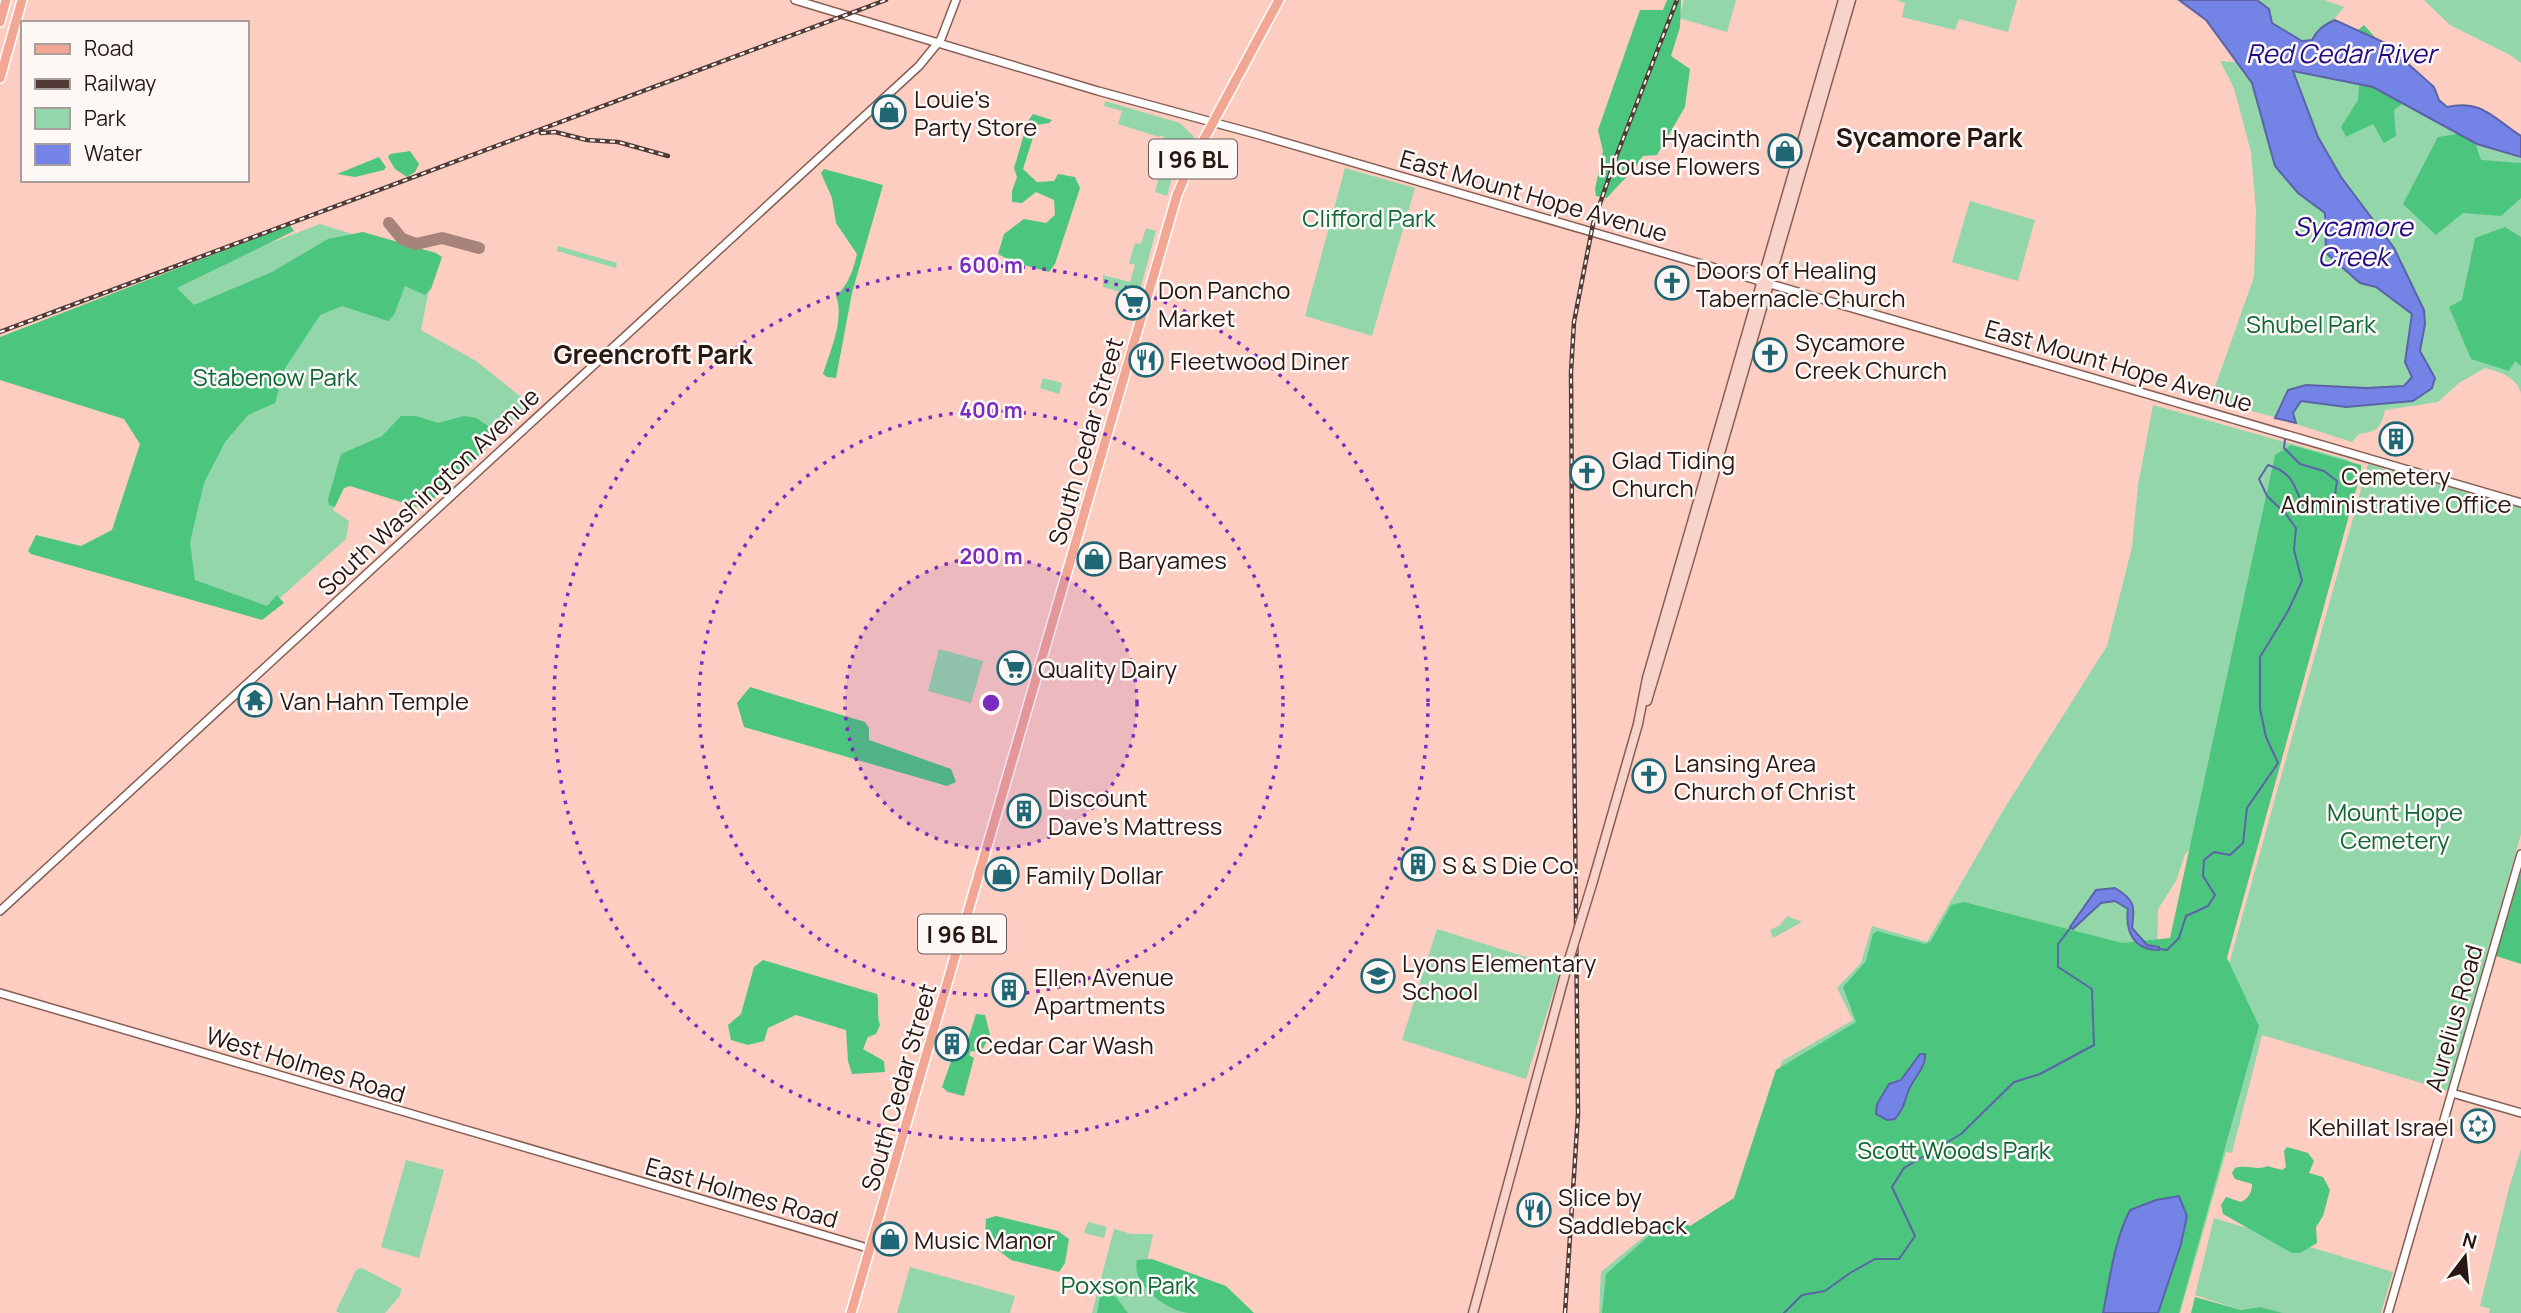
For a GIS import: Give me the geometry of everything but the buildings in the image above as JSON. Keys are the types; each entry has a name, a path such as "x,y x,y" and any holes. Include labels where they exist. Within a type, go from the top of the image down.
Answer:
{"main road":[{"path":"0,22 6,0"},
{"path":"0,78 22,0"},
{"name":"South Cedar Street","path":"851,1313 1171,215 1185,174 1279,0"},
{"path":"1473,1313 1568,962 1638,724 1654,680 1843,0"},
{"path":"1764,282 1851,0"},
{"path":"2,35 12,36"},
{"path":"0,49 0,61"}],"street":[{"name":"East Mount Hope Avenue","path":"795,0 2521,503"},
{"name":"South Washington Avenue","path":"0,911 919,66 939,43 956,0"},
{"name":"Aurelius Road","path":"2388,1313 2521,854"},
{"name":"West Holmes Road","path":"0,993 602,1171"},
{"path":"2452,1093 2521,1113"},
{"name":"East Holmes Road","path":"602,1171 871,1249"}],"green space":[{"path":"1667,0 1681,0 1680,27 1671,56 1690,69 1685,107 1657,155 1643,156 1607,198 1596,196 1603,151 1598,130 1640,10 1663,10"},
{"path":"1684,0 1736,0 1727,32 1679,18"},
{"path":"1896,0 2017,0 2008,32 1959,19 1955,30 1902,17 1905,3"},
{"path":"2257,0 2324,0 2344,7 2312,40 2303,41 2272,23 2269,9"},
{"path":"2424,0 2521,0 2521,63 2450,25"},
{"path":"2364,25 2422,89 2394,110 2396,136 2384,143 2373,124 2346,137 2341,127 2358,100 2361,57 2351,36"},
{"name":"Shubel Park","path":"2233,54 2292,71 2373,87 2477,144 2521,157 2521,393 2511,379 2485,368 2459,383 2438,402 2385,410 2378,428 2359,434 2352,442 2271,416 2210,401 2254,277 2256,210 2251,152 2234,88 2220,61 2236,62"},
{"path":"1105,101 1180,123 1194,137 1172,177 1167,196 1155,192 1167,149 1170,147 1162,135 1159,137 1118,124 1122,111 1104,106"},
{"path":"1033,114 1052,120 1037,125 1023,169 1037,182 1054,181 1058,174 1075,177 1080,188 1055,264 1049,272 1013,262 998,254 1004,234 1024,219 1046,223 1055,215 1054,200 1036,192 1022,203 1012,202 1012,191 1017,177 1014,168 1028,121"},
{"path":"2471,132 2481,160 2521,163 2521,198 2501,216 2463,213 2436,235 2403,204 2438,137"},
{"path":"410,151 419,164 415,172 407,177 395,169 388,157 390,154"},
{"path":"379,157 386,167 384,170 355,177 337,174"},
{"name":"Clifford Park","path":"1345,168 1415,188 1372,336 1305,316"},
{"path":"824,169 883,185 852,293 836,378 823,374 838,325 836,296 847,282 857,254 836,223 832,198 821,173"},
{"path":"1970,201 2035,220 2018,281 1952,262"},
{"name":"Stabenow Park","path":"320,224 435,260 421,330 476,361 530,404 419,505 344,483 333,510 349,521 346,539 262,614 116,563 153,421 62,322"},
{"path":"290,225 294,231 177,288 194,305 272,272 328,239 363,232 442,257 431,289 425,295 405,286 394,315 388,321 342,306 320,315 284,370 275,403 248,415 225,442 204,483 190,542 195,580 267,606 277,595 284,603 262,620 31,554 28,551 36,535 81,546 112,530 140,444 124,419 0,380 0,337"},
{"path":"2505,227 2521,237 2521,366 2515,361 2509,371 2471,359 2449,307 2462,300 2475,238"},
{"path":"1146,228 1156,231 1138,297 1103,287 1103,275 1130,282 1135,265 1129,263 1135,243 1141,244"},
{"path":"558,246 617,263 616,268 557,251"},
{"path":"1043,378 1062,383 1059,394 1040,388"},
{"name":"Mount Hope Cemetery","path":"2153,405 2349,460 2349,483 2202,838 2185,854 2176,881 2158,909 2157,955 2226,975 2368,464 2521,508 2521,834 2448,1091 2262,1035 2232,1153 2226,1152 2180,1313 1599,1313 1601,1272 1664,1220 1688,1231 1739,1203 1782,1061 1853,1020 1837,988 1861,963 1872,926 1927,942 2004,809 2107,646 2132,547 2138,485"},
{"path":"401,416 416,416 438,423 464,416 476,418 499,436 423,509 350,486 344,488 335,507 329,505 328,499 341,454 382,436"},
{"name":"Scott Woods Park","path":"2291,445 2361,465 2361,472 2227,958 2259,1026 2179,1313 1602,1313 1606,1274 1669,1218 1690,1226 1734,1198 1776,1070 1856,1022 1843,987 1866,961 1873,934 1877,931 1925,944 1931,941 1951,905 1964,902 2122,943 2170,938 2275,455"},
{"path":"939,649 983,661 971,703 928,691"},
{"path":"750,687 865,722 869,728 869,740 951,769 956,782 947,786 744,727 737,703"},
{"path":"2521,872 2521,964 2496,956"},
{"path":"1787,916 1802,922 1773,938 1770,930 1780,925"},
{"path":"1437,929 1561,968 1526,1079 1402,1040"},
{"path":"763,960 877,994 880,1025 876,1034 868,1037 863,1049 884,1061 885,1072 852,1074 848,1061 846,1030 796,1015 768,1028 764,1041 748,1045 731,1040 728,1025 741,1014 754,967"},
{"path":"976,1014 985,1015 990,1035 981,1052 971,1051 969,1055 974,1058 964,1096 948,1092 942,1087 953,1056 963,1056"},
{"path":"2287,1147 2308,1153 2314,1161 2309,1173 2323,1177 2330,1190 2323,1216 2316,1227 2317,1243 2300,1253 2292,1253 2223,1214 2221,1205 2226,1197 2241,1202 2251,1192 2252,1184 2235,1179 2232,1173 2235,1168 2267,1166 2282,1170 2286,1167 2284,1151"},
{"path":"2521,1149 2521,1313 2489,1313 2490,1309 2480,1306"},
{"path":"406,1160 444,1170 419,1258 381,1247"},
{"path":"996,1216 1058,1231 1069,1239 1065,1263 1059,1272 1011,1260 985,1240 986,1219"},
{"path":"2214,1218 2393,1272 2381,1313 2283,1313 2260,1307 2241,1310 2195,1295"},
{"path":"1088,1222 1107,1227 1104,1238 1084,1233"},
{"name":"Poxson Park","path":"1114,1229 1131,1234 1153,1234 1147,1262 1251,1313 1092,1313"},
{"path":"1152,1259 1226,1286 1254,1313 1189,1313 1161,1302 1145,1287 1137,1269 1137,1260"},
{"path":"910,1267 1015,1296 1010,1313 897,1313"},
{"path":"362,1268 402,1289 399,1297 385,1313 336,1311 356,1270"},
{"path":"1101,1292 1116,1297 1128,1313 1097,1313"},
{"path":"2195,1297 2241,1310 2260,1307 2283,1313 2191,1313"}],"water":[{"name":"Red Cedar River","path":"2179,0 2257,0 2269,9 2272,23 2302,41 2312,40 2321,28 2335,20 2392,46 2434,87 2439,100 2447,107 2459,105 2479,108 2521,136 2521,157 2477,144 2373,87 2293,71 2318,137 2341,177 2394,248 2424,310 2425,324 2420,351 2435,378 2432,388 2413,401 2346,407 2301,401 2293,413 2296,423 2275,418 2288,390 2306,385 2366,388 2404,386 2412,377 2405,362 2412,314 2376,287 2360,283 2326,253 2325,213 2298,193 2275,166 2252,83 2206,20"},
{"path":"2115,888 2127,896 2132,904 2132,928 2147,945 2159,947 2159,950 2137,943 2128,925 2128,909 2115,901 2101,903 2073,929 2070,927 2096,890"},
{"path":"1920,1054 1925,1054 1925,1059 1898,1115 1895,1119 1887,1120 1876,1114 1877,1104 1889,1084 1901,1080"},
{"path":"2179,1196 2187,1216 2181,1244 2158,1313 2103,1313 2116,1247 2130,1210 2156,1200"}],"waterway":[{"name":"Sycamore Creek","path":"2160,949 2167,950 2179,938 2186,916 2208,906 2215,895 2203,876 2204,860 2214,852 2230,855 2243,843 2247,808 2278,763 2266,737 2260,709 2260,657 2288,611 2302,581 2294,550 2296,528 2267,496 2259,479 2268,465 2282,471 2291,479 2302,504 2322,511 2334,501 2337,481 2324,471 2300,464 2284,448 2285,439"},
{"name":"Sycamore Creek","path":"1784,1313 1802,1295 1825,1291 1875,1259 1899,1259 1915,1236 1892,1187 1904,1168 1961,1134 2014,1082 2040,1074 2094,1045 2092,989 2058,967 2058,944 2071,927"}],"taxiway":[{"path":"389,223 402,239 416,244 442,238 479,248"}],"railway":[{"path":"0,332 886,0"},
{"path":"1565,1313 1578,1114 1571,372 1574,322 1593,224 1677,0"},
{"path":"541,133 555,132 587,140 618,142 668,156"}],"place":[{"name":"Louie's Party Store","path":"889,112"},
{"name":"Hyacinth House Flowers","path":"1785,151"},
{"name":"Doors of Healing Tabernacle Church","path":"1672,283"},
{"name":"Don Pancho Market","path":"1133,303"},
{"name":"Sycamore Creek Church","path":"1770,355"},
{"name":"Fleetwood Diner","path":"1146,360"},
{"name":"Cemetery Administrative Office","path":"2396,439"},
{"name":"Glad Tiding Church","path":"1587,473"},
{"name":"Baryames","path":"1094,559"},
{"name":"Quality Dairy","path":"1014,668"},
{"name":"Van Hahn Temple","path":"255,700"},
{"name":"Lansing Area Church of Christ","path":"1649,776"},
{"name":"Discount Dave's Mattress","path":"1024,811"},
{"name":"S & S Die Co.","path":"1418,864"},
{"name":"Family Dollar","path":"1002,874"},
{"name":"Lyons Elementary School","path":"1378,976"},
{"name":"Ellen Avenue Apartments","path":"1009,990"},
{"name":"Cedar Car Wash","path":"952,1044"},
{"name":"Kehillat Israel","path":"2478,1126"},
{"name":"Slice by Saddleback","path":"1534,1210"},
{"name":"Music Manor","path":"890,1239"}],"district":[{"name":"Sycamore Park","path":"1929,137"},
{"name":"Greencroft Park","path":"653,354"}]}
